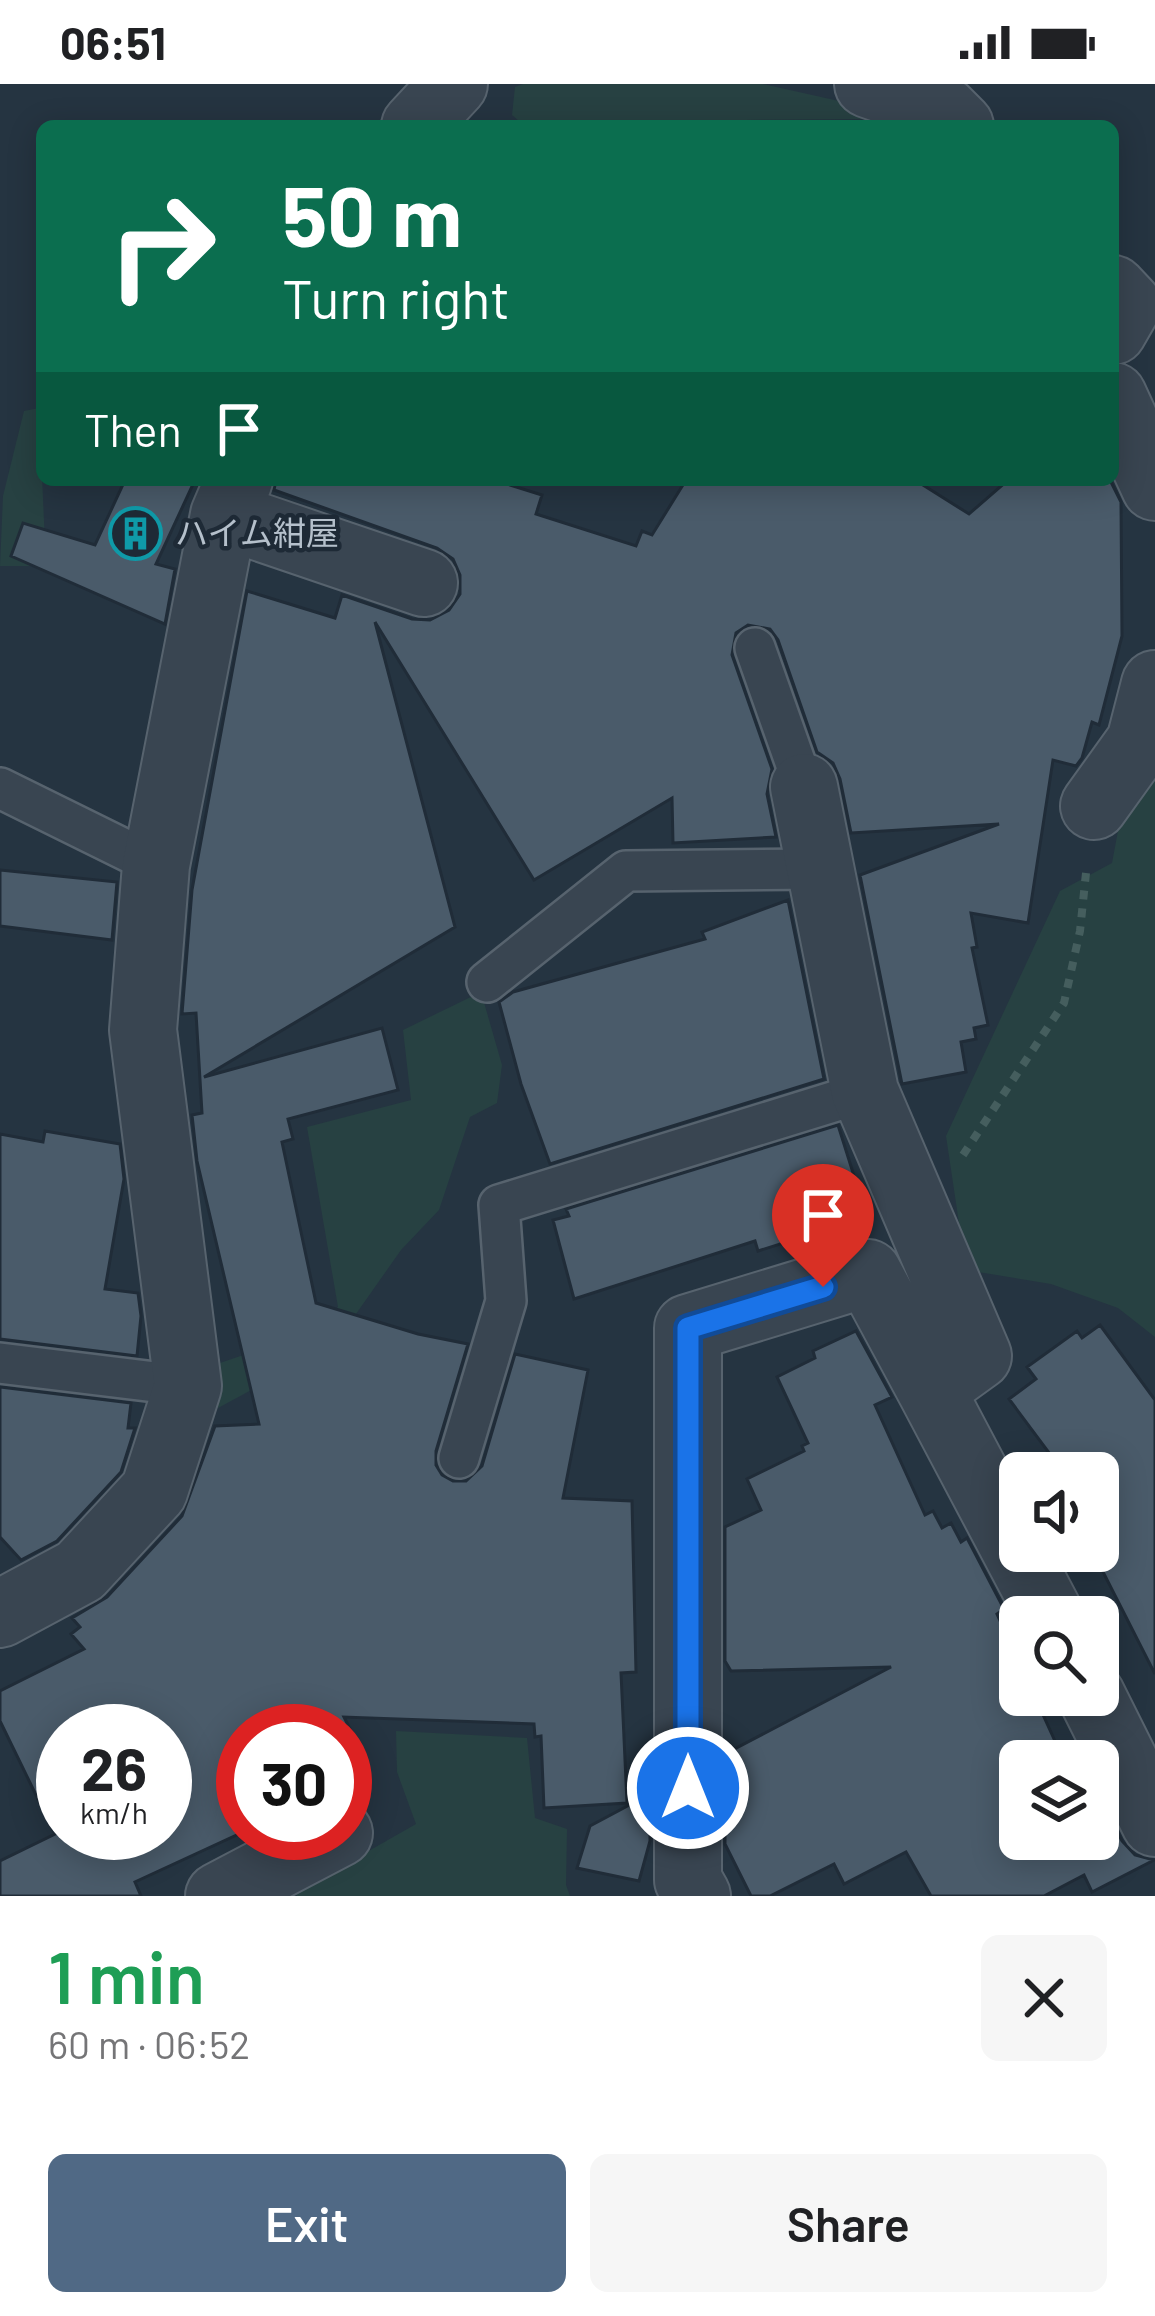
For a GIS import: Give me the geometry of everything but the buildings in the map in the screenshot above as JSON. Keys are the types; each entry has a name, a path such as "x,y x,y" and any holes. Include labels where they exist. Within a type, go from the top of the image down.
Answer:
{"street":[{"path":"421,120 454,84"},
{"path":"868,84 945,111 954,120"},
{"path":"1119,410 1155,487"},
{"path":"0,1615 80,1570 154,1491 188,1386 143,1030 156,865 231,497 424,583"},
{"path":"1094,806 1140,742 1155,684"},
{"path":"804,788 865,1092 978,1356 931,1390"},
{"path":"697,1896 688,1880 688,1328 868,1273 1040,1596"},
{"path":"1101,1716 1155,1823"},
{"path":"219,1896 288,1860"}],"lane":[{"path":"755,648 804,788"},
{"path":"0,788 156,865"},
{"path":"487,982 626,871 821,869"},
{"path":"459,1458 506,1301 499,1205 865,1092"},
{"path":"0,1363 188,1386"}],"path":[{"path":"921,1218 1064,1004 1080,931 1094,806"}],"green space":[{"path":"763,84 870,108 866,119 518,120 512,115 515,87"},
{"path":"36,409 36,486 42,486 46,566 0,566 3,496 24,411"},
{"path":"1155,754 1155,1337 1118,1308 1051,1284 966,1270 946,1136 1060,891 1112,863 1123,804"},
{"path":"481,992 502,1065 497,1103 470,1117 439,1210 401,1250 344,1331 287,1371 218,1408 214,1365 279,1343 338,1307 307,1127 411,1100 403,1030"},
{"path":"396,1731 527,1738 535,1818 567,1829 570,1896 297,1896 295,1893 353,1860 372,1860 372,1849 416,1824 397,1772"}],"place":[{"name":"ハイム紺屋","path":"136,533"}],"route":[{"path":"688,1788 688,1328 823,1287"}]}
